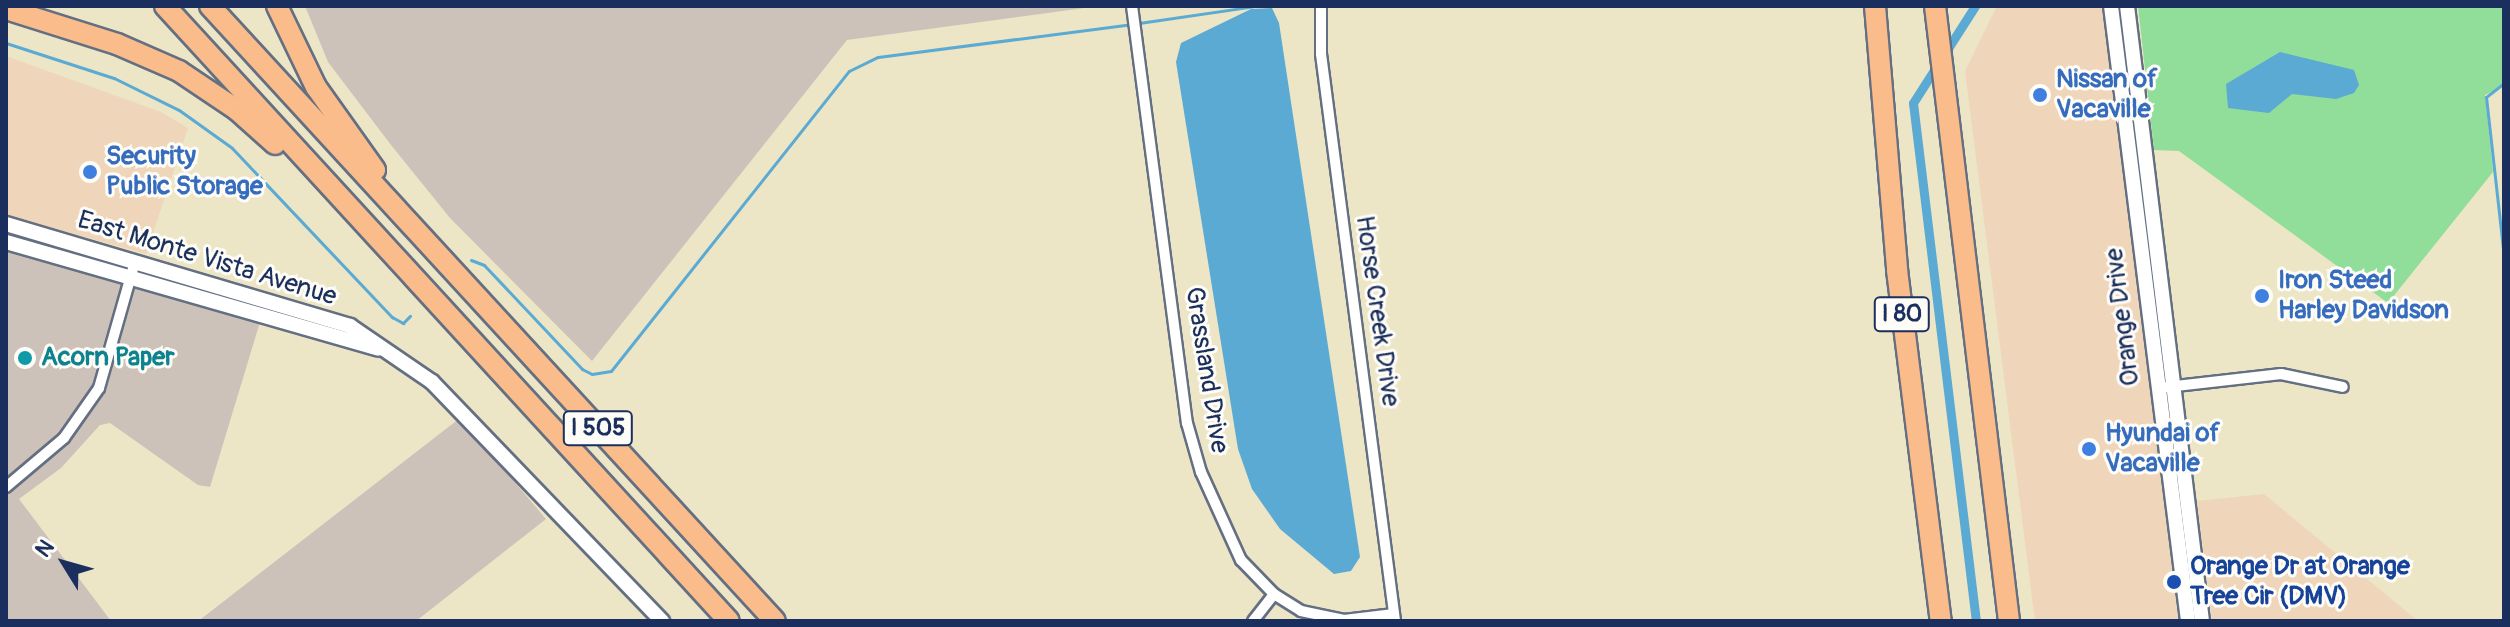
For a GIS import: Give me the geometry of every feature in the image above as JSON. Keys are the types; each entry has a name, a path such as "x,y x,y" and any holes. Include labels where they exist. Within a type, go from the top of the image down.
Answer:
{"highway":[{"name":"I 505","path":"165,6 729,621"},
{"name":"I 505","path":"210,6 775,621"},
{"path":"277,6 316,87 421,236"},
{"name":"I 80","path":"1875,6 1898,284 1941,621"},
{"name":"I 80","path":"1935,6 2009,621"},
{"path":"6,9 150,56 209,89 260,129 411,274"}],"street":[{"name":"Horse Creek Drive","path":"1321,6 1321,54 1395,618"},
{"name":"Orange Drive","path":"2111,6 2156,388 2188,621"},
{"name":"Orange Drive","path":"2127,6 2202,621"},
{"name":"Grassland Drive","path":"1133,10 1187,423 1201,472 1241,560 1274,594 1301,611 1344,620 1395,618"},
{"name":"East Monte Vista Avenue","path":"6,224 350,326 432,382 662,621"},
{"name":"East Monte Vista Avenue","path":"6,242 389,351"},
{"path":"6,487 64,438 99,388 135,262"},
{"path":"2156,388 2281,374 2343,387"},
{"path":"1253,621 1274,594"}],"shaded area":[{"path":"305,6 1099,6 847,40 592,361 450,218 328,62"},
{"path":"1997,6 2103,6 2183,621 2035,621 1965,71"},
{"name":"Security Public Storage","path":"6,56 161,112 188,128 146,254 6,215"},
{"path":"6,247 260,322 210,487 198,485 110,423 100,425 61,468 19,499 111,621 6,621"},
{"path":"460,418 546,519 416,621 201,619"},
{"path":"2264,494 2418,621 2212,621 2197,501"}],"green space":[{"path":"2138,6 2504,6 2504,86 2485,95 2493,172 2388,303 2179,151 2154,150"}],"water":[{"path":"1272,8 1279,23 1360,557 1351,571 1334,574 1280,529 1252,489 1238,449 1176,62 1181,43 1251,9"},
{"path":"2280,52 2354,70 2359,85 2354,93 2336,99 2292,94 2269,113 2228,108 2226,84"}],"waterway":[{"path":"1139,23 1255,6"},
{"path":"1975,6 1913,103 1976,621"},
{"path":"471,260 484,265 582,369 592,374 611,371 849,71 878,57 1131,24"},
{"path":"6,43 114,78 179,110 232,148 392,317 403,323 410,316"},
{"path":"2504,83 2486,97 2504,258"}],"place":[{"name":"Nissan of Vacaville","path":"2040,95"},
{"name":"Security Public Storage","path":"90,172"},
{"name":"Iron Steed Harley Davidson","path":"2262,296"},
{"name":"Acorn Paper","path":"25,358"},
{"name":"Hyundai of Vacaville","path":"2089,449"},
{"name":"Orange Dr at Orange Tree Cir (DMV)","path":"2174,582"}]}
